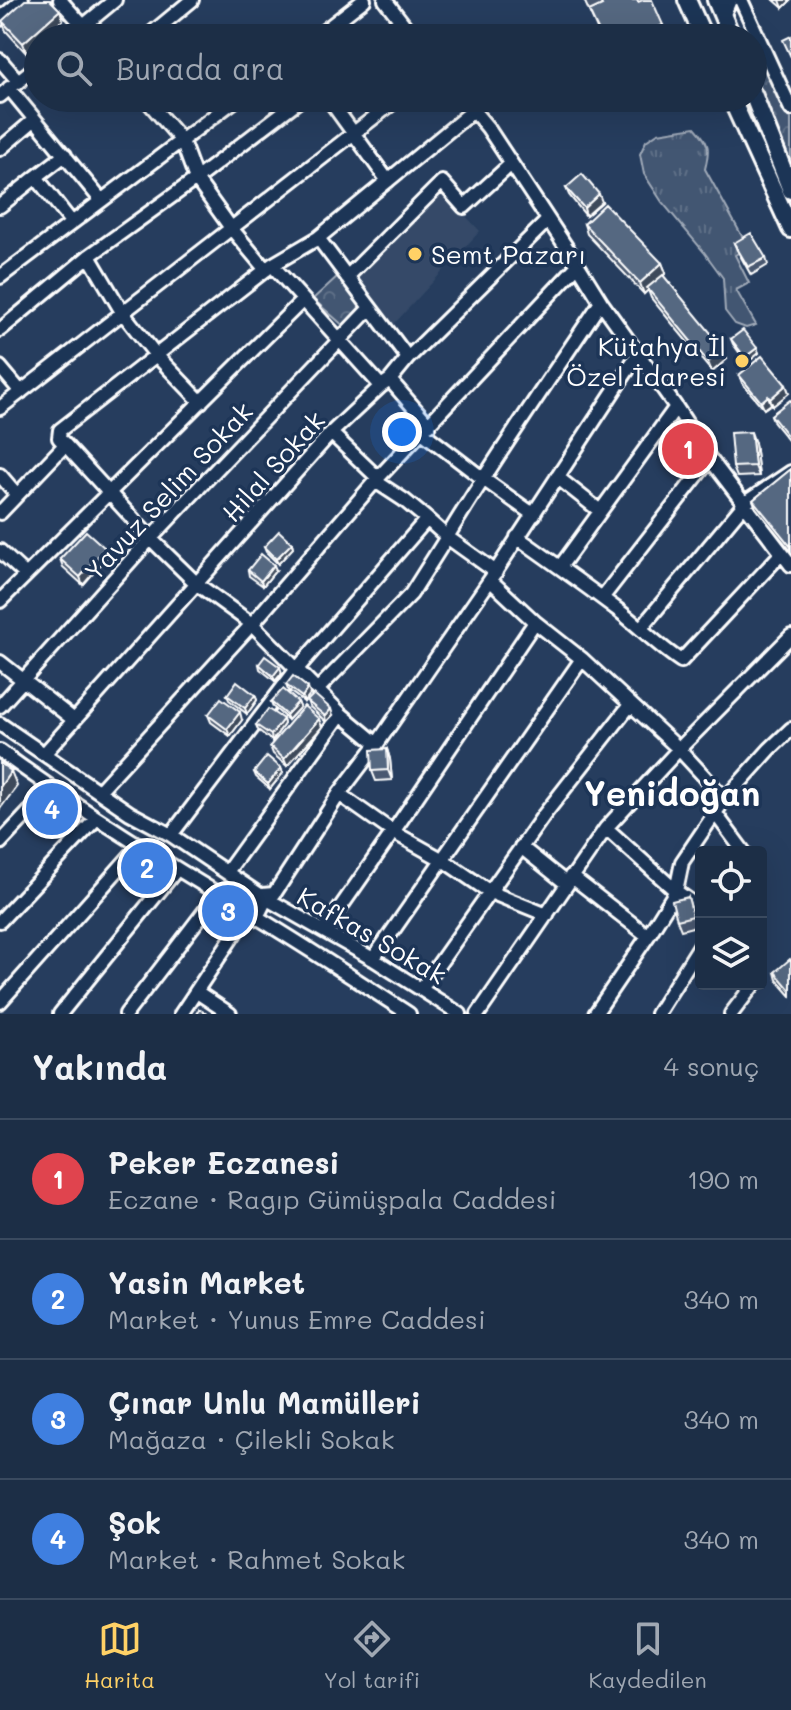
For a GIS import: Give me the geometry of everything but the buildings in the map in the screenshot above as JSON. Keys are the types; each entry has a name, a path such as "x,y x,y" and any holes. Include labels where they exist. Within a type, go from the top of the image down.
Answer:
{"main road":[{"path":"687,0 698,24"},
{"path":"716,0 726,24"},
{"path":"737,112 791,229"},
{"path":"760,112 791,190"}],"street":[{"path":"0,19 22,0"},
{"path":"60,0 81,24"},
{"path":"85,24 115,0"},
{"path":"163,24 192,0"},
{"path":"333,24 364,0"},
{"path":"385,0 402,24"},
{"path":"723,16 730,0"},
{"path":"741,0 752,24"},
{"path":"396,24 400,21"},
{"path":"767,55 789,101"},
{"path":"0,60 9,89 24,108"},
{"path":"28,112 101,200"},
{"path":"157,112 182,141 196,179 231,228 426,428 482,478 534,515"},
{"path":"0,277 220,112"},
{"path":"0,330 89,256 284,112"},
{"path":"338,112 388,181"},
{"path":"0,408 382,112"},
{"path":"377,744 341,714 252,624 197,584 65,445 59,438 60,430 269,268 318,238 472,112"},
{"path":"476,112 601,302 710,459 791,565"},
{"path":"0,149 34,120"},
{"path":"0,206 65,155"},
{"path":"347,277 442,182 464,207 511,164"},
{"path":"36,177 72,223"},
{"name":"Hilal Sokak","path":"44,754 331,433 548,220"},
{"path":"318,238 408,358"},
{"path":"89,256 122,312 156,355 201,402"},
{"path":"99,791 252,624 377,479 578,265"},
{"path":"0,601 303,300"},
{"path":"318,689 411,594 482,478 601,302"},
{"name":"Yavuz Selim Sokak","path":"0,706 151,538 370,308"},
{"path":"249,912 247,899 253,895 274,894 339,794 493,576 638,354"},
{"path":"0,367 21,392"},
{"path":"560,567 676,407"},
{"path":"331,433 377,479 493,576 535,622 582,659 679,749 725,799"},
{"path":"0,513 65,445"},
{"path":"602,598 710,459"},
{"path":"641,628 745,503 791,472"},
{"path":"0,475 17,495"},
{"path":"557,477 600,511"},
{"path":"171,835 296,670 427,519"},
{"path":"517,537 602,598 681,661 781,554"},
{"path":"0,551 26,575"},
{"path":"324,931 535,622"},
{"path":"478,1014 606,828 791,636"},
{"path":"373,959 582,659"},
{"path":"0,662 74,720"},
{"path":"422,988 521,847 630,705"},
{"path":"227,872 341,714"},
{"name":"Kafkas Sokak","path":"0,724 130,813 171,835 260,895 422,988 460,1014"},
{"path":"595,1014 676,891 682,862 715,813 791,729"},
{"path":"0,751 96,819 409,1014"},
{"path":"0,843 51,789"},
{"path":"339,794 393,832 443,860 490,892 547,915"},
{"path":"715,813 740,846"},
{"path":"0,921 96,819"},
{"path":"606,828 695,905"},
{"path":"0,1002 140,845"},
{"path":"521,847 648,936"},
{"path":"60,1014 177,869"},
{"path":"126,1014 217,895"},
{"path":"181,1014 249,912"},
{"path":"657,1014 695,954"},
{"path":"731,1014 749,990"},
{"path":"197,992 230,1014"}],"shaded area":[{"name":"Semt Pazarı","path":"440,189 480,231 394,324 347,277"}],"green space":[{"path":"767,68 791,119 791,163 767,105"},
{"path":"695,127 708,146 705,169 748,247 735,255 749,283 736,290 756,325 746,328 735,324 725,311 723,278 662,202 644,174 640,154 646,141 658,133"},
{"path":"339,275 364,306 345,327 313,299"}],"place":[{"name":"Semt Pazarı","path":"415,254"},
{"name":"Kütahya İl Özel İdaresi","path":"742,361"},
{"name":"Peker Eczanesi","path":"688,449"},
{"name":"Şok","path":"52,809"},
{"name":"Yasin Market","path":"147,868"},
{"name":"Çınar Unlu Mamülleri","path":"228,911"}],"district":[{"name":"Yenidoğan","path":"672,792"}]}
